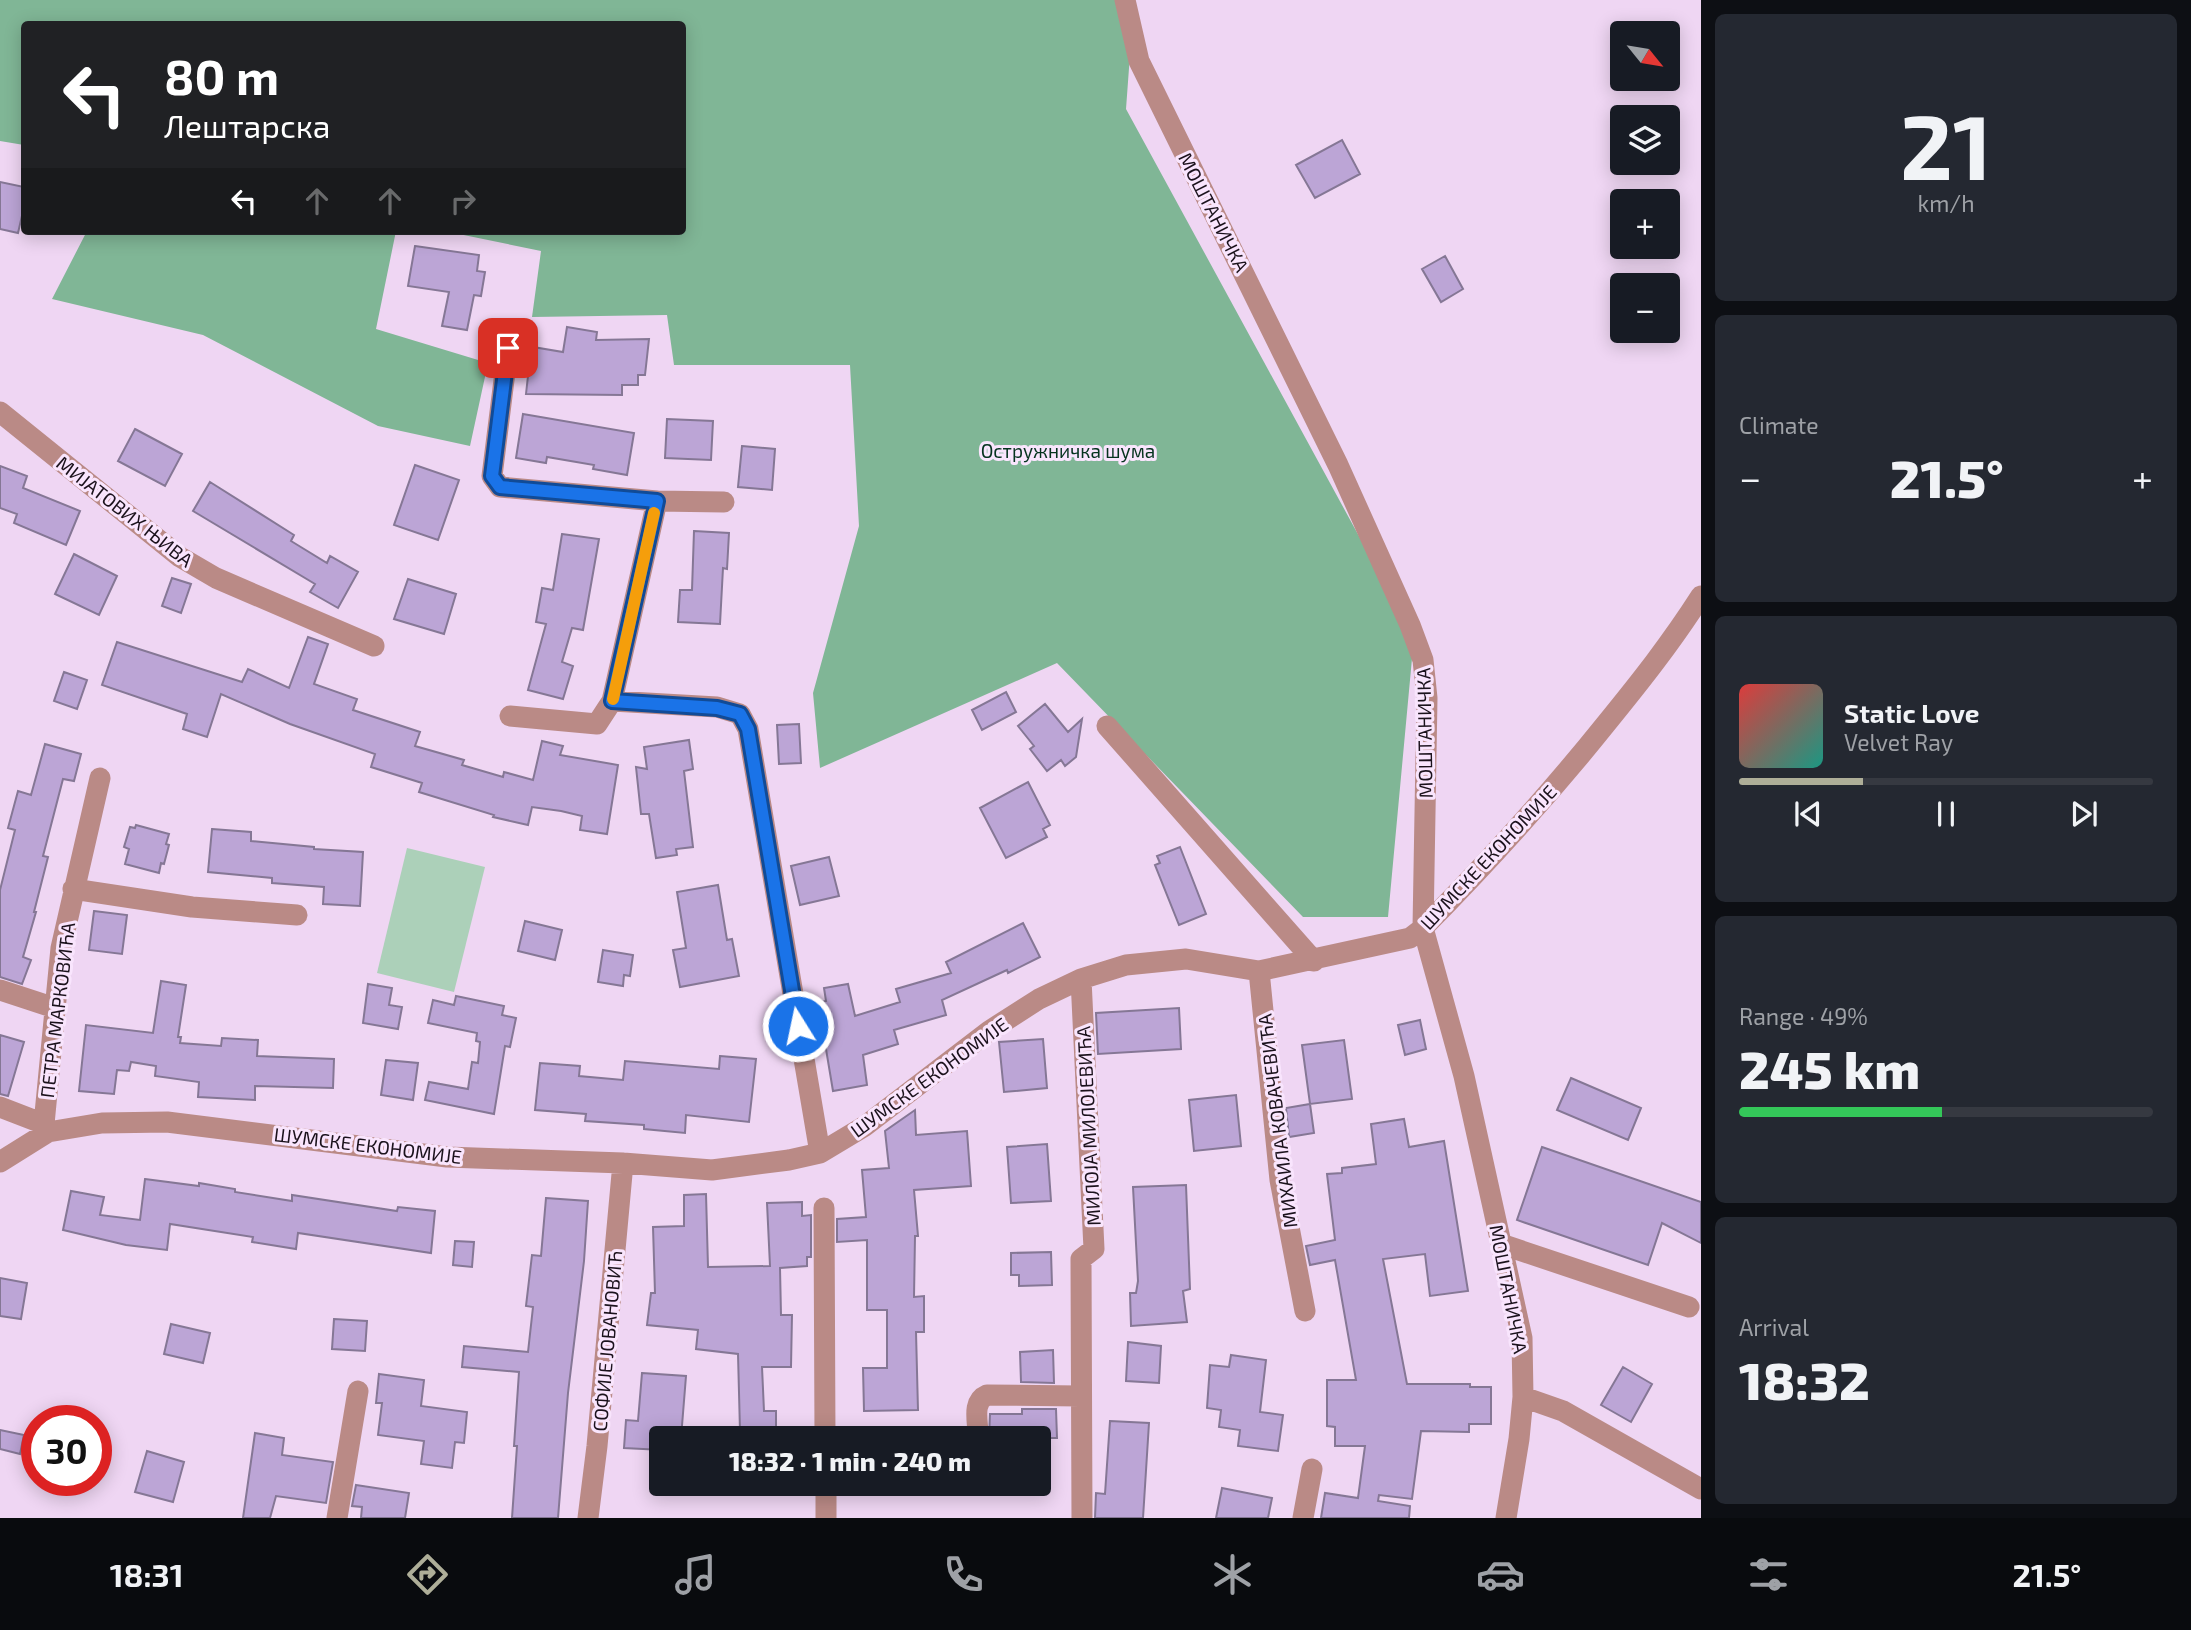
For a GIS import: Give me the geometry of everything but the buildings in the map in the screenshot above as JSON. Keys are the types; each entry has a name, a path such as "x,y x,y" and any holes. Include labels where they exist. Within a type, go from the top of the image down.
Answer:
{"street":[{"name":"МОШТАНИЧКА","path":"1125,0 1139,61 1338,465 1423,660 1427,698 1423,928 1464,1076 1522,1338 1523,1397 1506,1518"},
{"path":"508,348 492,476 500,487 657,501 724,502"},
{"name":"МИЈАТОВИХ ЊИВА","path":"0,412 180,557 216,578 374,646"},
{"path":"509,716 597,724 612,701 657,501"},
{"name":"ШУМСКЕ ЕКОНОМИЈЕ","path":"0,1162 46,1128 102,1123 167,1122 447,1157 623,1163 712,1170 820,1153 865,1126 989,1031 1039,999 1081,979 1126,965 1186,959 1259,971 1410,938 1496,854 1580,756 1671,644 1701,596"},
{"path":"612,701 717,708 740,714 748,729 820,1153"},
{"path":"1107,726 1314,961"},
{"name":"ПЕТРА МАРКОВИЋА","path":"46,1128 61,948 100,778"},
{"path":"73,889 192,907 297,915"},
{"name":"МИХАИЛА КОВАЧЕВИЋА","path":"1259,971 1280,1180 1305,1311"},
{"name":"МИЛОЈА МИЛОЈЕВИЋА","path":"1081,979 1094,1249 1081,1259 1082,1518"},
{"path":"0,990 55,1008"},
{"path":"0,1107 46,1128"},
{"name":"СОФИЈЕ ЈОВАНОВИЋ","path":"588,1518 623,1163"},
{"path":"824,1208 825,1426"},
{"path":"1501,1244 1689,1307"},
{"path":"337,1518 358,1391"},
{"path":"978,1426 977,1404 980,1398 987,1395 1080,1396"},
{"path":"1523,1397 1563,1411 1701,1489"},
{"path":"1303,1518 1312,1469"},
{"path":"826,1496 826,1518"}],"green space":[{"name":"Остружничка шума","path":"0,0 1134,0 1126,109 1414,637 1388,917 1303,917 1057,663 820,768 813,693 859,526 850,365 674,365 667,315 532,317 541,251 463,235 686,235 686,21 21,21 21,144 0,141"},
{"path":"85,235 395,235 376,329 488,363 470,446 378,426 203,335 52,299"},
{"path":"407,848 485,867 454,992 377,973"}],"slow traffic":[{"path":"613,699 654,513"}],"route":[{"path":"508,348 492,476 500,487 657,501 612,701 717,708 740,714 748,729 798,1026"}]}
